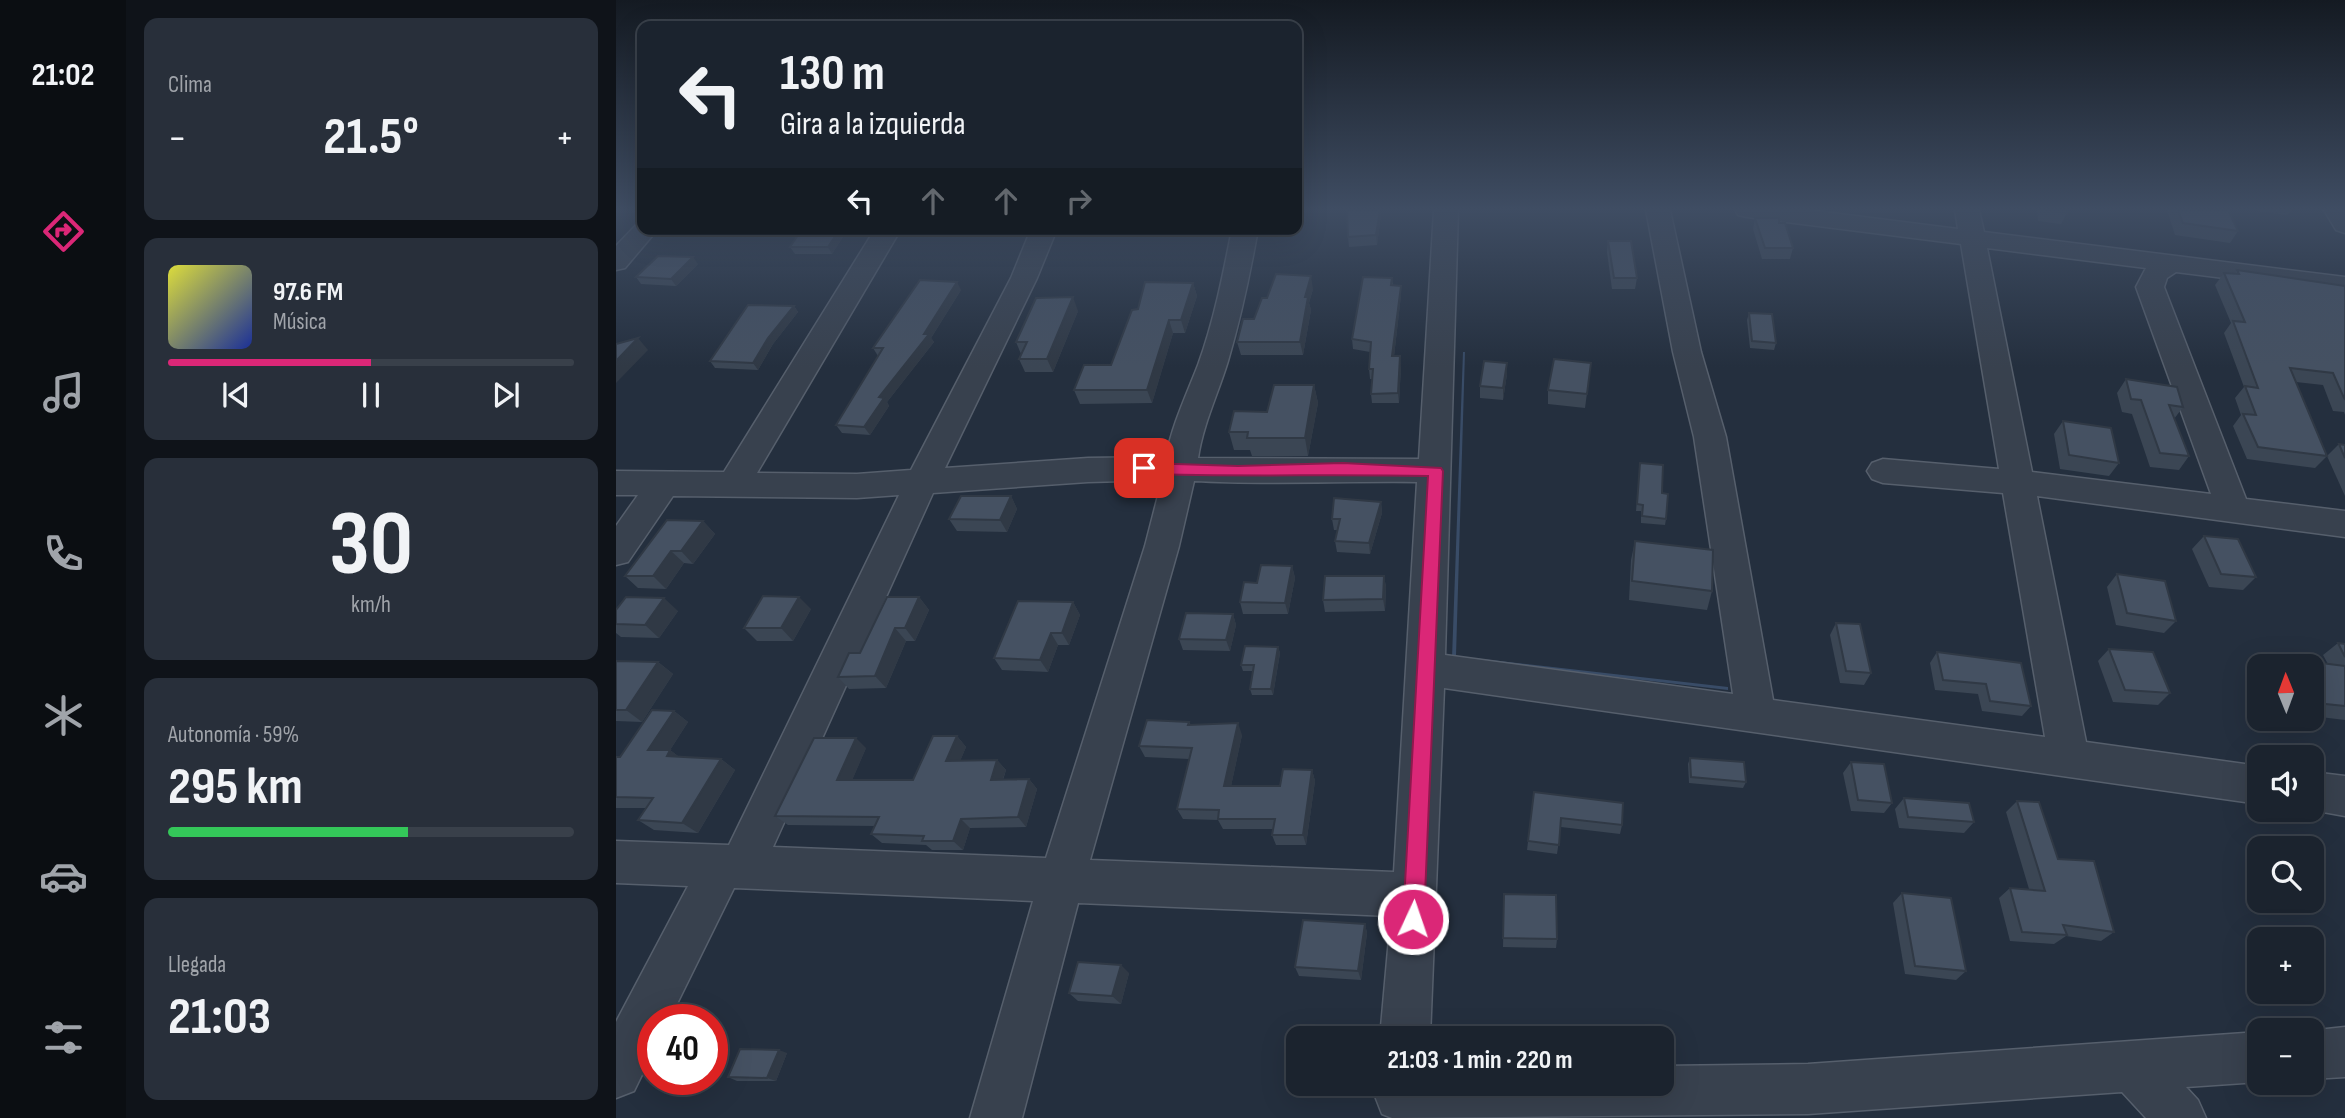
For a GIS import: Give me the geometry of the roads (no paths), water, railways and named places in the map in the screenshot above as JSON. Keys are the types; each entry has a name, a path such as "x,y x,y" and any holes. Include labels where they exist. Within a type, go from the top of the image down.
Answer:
{"street":[{"path":"734,483 868,262"},
{"path":"616,1073 733,866 1030,262"},
{"path":"996,1118 1062,880 1162,546 1181,469 1186,435 1213,363 1234,291 1239,262"},
{"path":"1406,1026 1415,895 1444,262"},
{"path":"1669,262 1687,352 1710,436 1756,716"},
{"path":"1976,262 2070,759"},
{"path":"2112,262 2150,287 2233,509"},
{"path":"2150,287 2155,274 2171,262"},
{"path":"2172,262 2345,285"},
{"path":"616,483 857,486 1088,470 1436,471"},
{"path":"1883,471 2017,482 2345,524"},
{"path":"616,552 664,484"},
{"path":"1425,669 2247,783"},
{"path":"2324,793 2345,796"},
{"path":"616,862 1415,895"},
{"path":"2324,1053 2345,1052"},
{"path":"1400,1099 1811,1103 2131,1064 2247,1058"},
{"path":"2190,1118 2188,1092 2190,1076 2197,1061"},
{"path":"2131,1064 2180,1118"}],"water":[{"path":"1463,352 1456,656 1728,687 1728,690 1452,658"}]}
